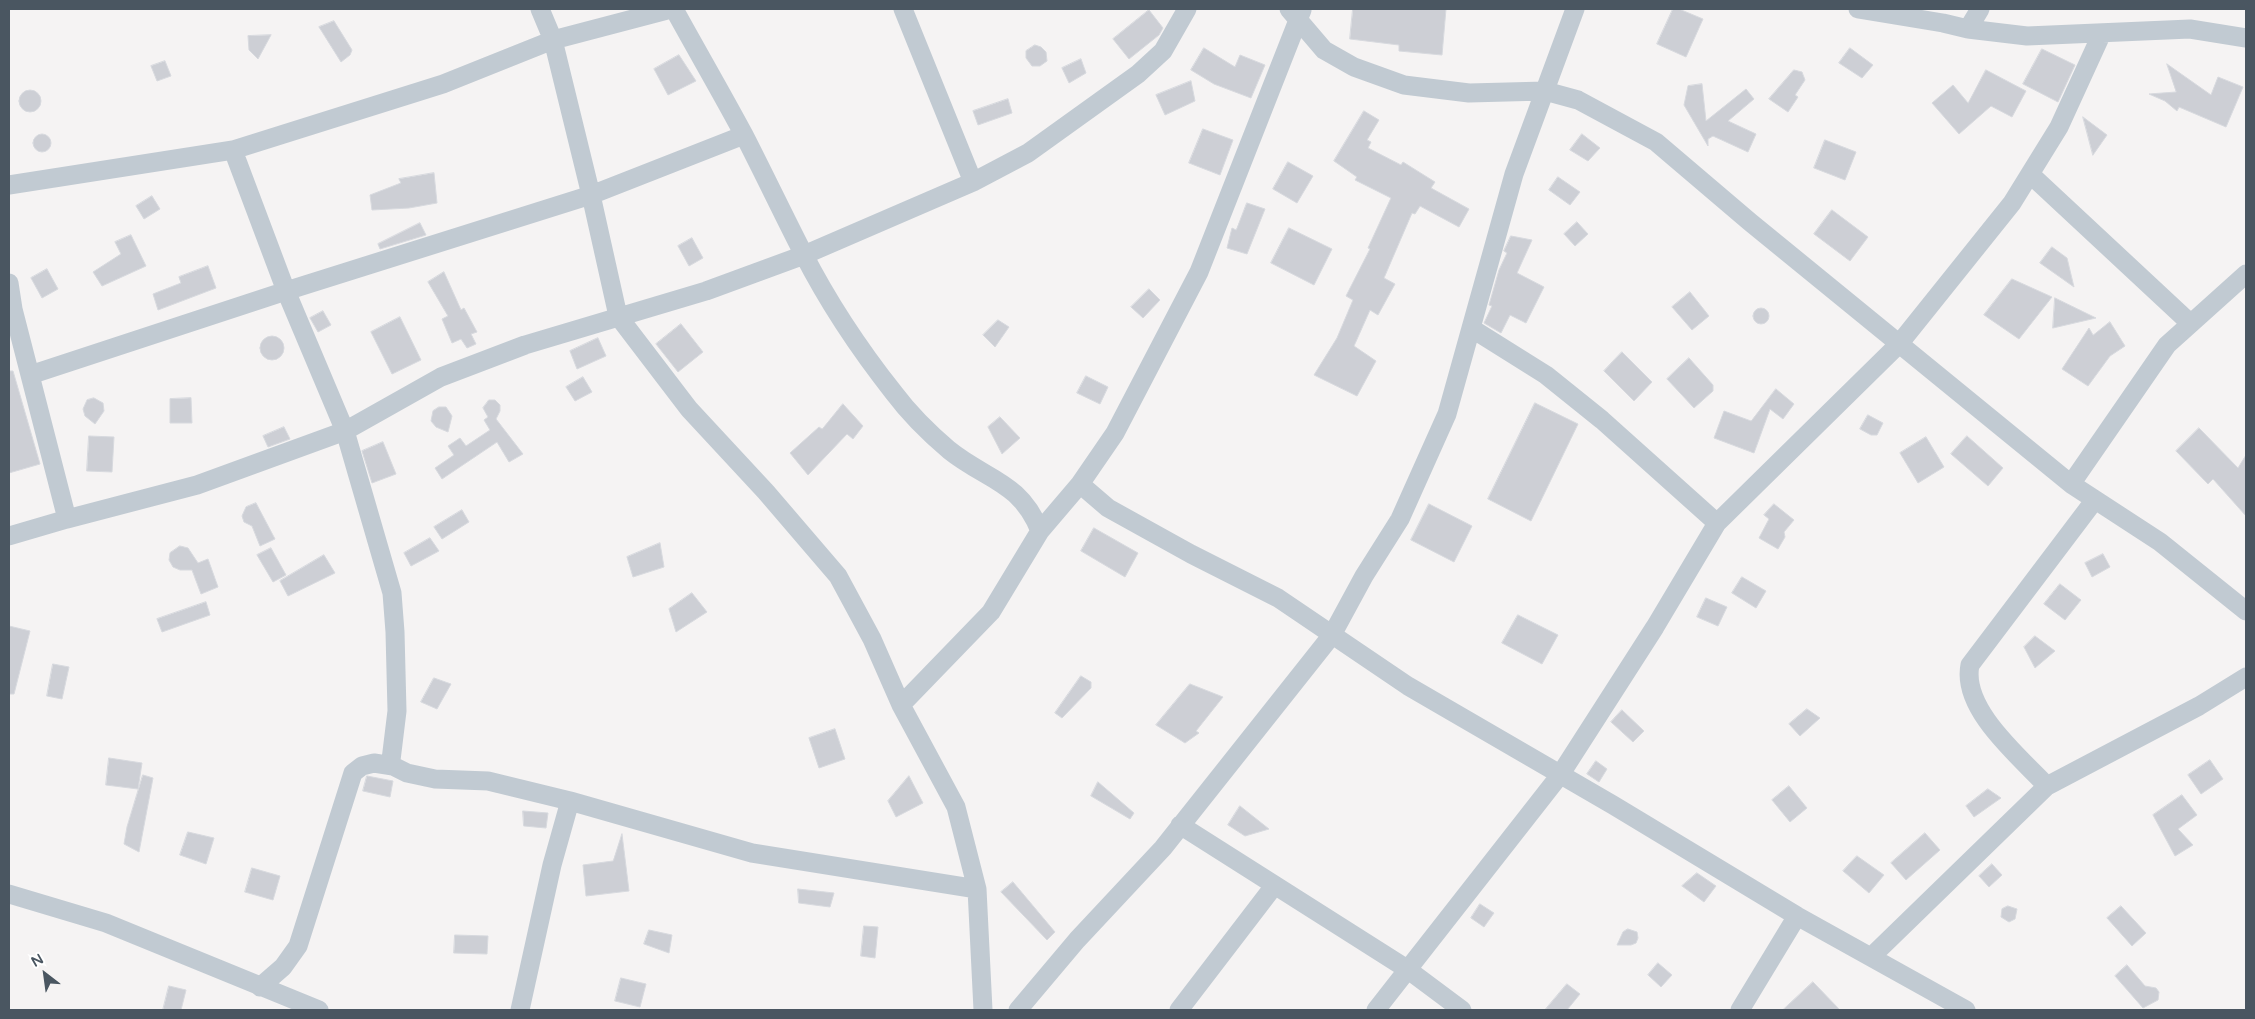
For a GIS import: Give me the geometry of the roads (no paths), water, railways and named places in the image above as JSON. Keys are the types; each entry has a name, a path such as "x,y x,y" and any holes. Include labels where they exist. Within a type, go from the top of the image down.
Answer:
{"street":[{"path":"540,9 553,40 618,316 689,409 766,492 838,576 872,639 901,705 956,808 977,889 983,1010"},
{"path":"9,185 233,150 443,84 553,40 673,9 744,135 804,255 862,349 894,394 919,422 950,451 1012,490 1032,512 1040,530"},
{"path":"903,9 973,182"},
{"path":"9,536 197,485 345,431 441,377 525,345 706,291 804,255 973,182 1028,153 1138,74 1163,51 1187,9"},
{"path":"1018,1010 1077,940 1163,848 1332,635 1364,576 1400,519 1447,414 1514,174 1575,9"},
{"path":"1858,9 1968,29 2027,36 2190,29 2246,38"},
{"path":"1968,29 1980,9"},
{"path":"1297,12 1324,50 1354,67 1404,85 1468,93 1544,91 1578,100 1656,142 2071,484 2094,501 2160,542 2246,611"},
{"path":"901,705 991,612 1040,530 1080,484 1115,433 1199,272 1297,12"},
{"path":"1376,1010 1560,775 1655,627 1717,523 1899,344 2012,203 2059,127 2102,33"},
{"path":"30,375 286,291 591,195 744,135"},
{"path":"233,150 286,291 345,431 392,593 397,711 390,760 393,766"},
{"path":"2030,174 2190,323"},
{"path":"2071,484 2167,345 2246,274"},
{"path":"9,283 30,375 67,519"},
{"path":"1471,328 1546,375 1602,420 1717,523"},
{"path":"1080,484 1108,508 1191,554 1278,598 1408,686 1797,916 1966,1010"},
{"path":"2047,786 1986,721 1967,678 1970,665 2094,501"},
{"path":"1871,958 2047,786 2198,706 2246,677"},
{"path":"260,987 292,957 302,938 353,773 362,766 374,763 393,766 417,776 435,779 488,781 570,801 752,853 977,889"},
{"path":"520,1010 552,865 570,801"},
{"path":"1180,825 1407,969 1462,1010"},
{"path":"1179,1010 1274,886"},
{"path":"9,894 106,924 319,1010"},
{"path":"1740,1010 1797,916"}]}
